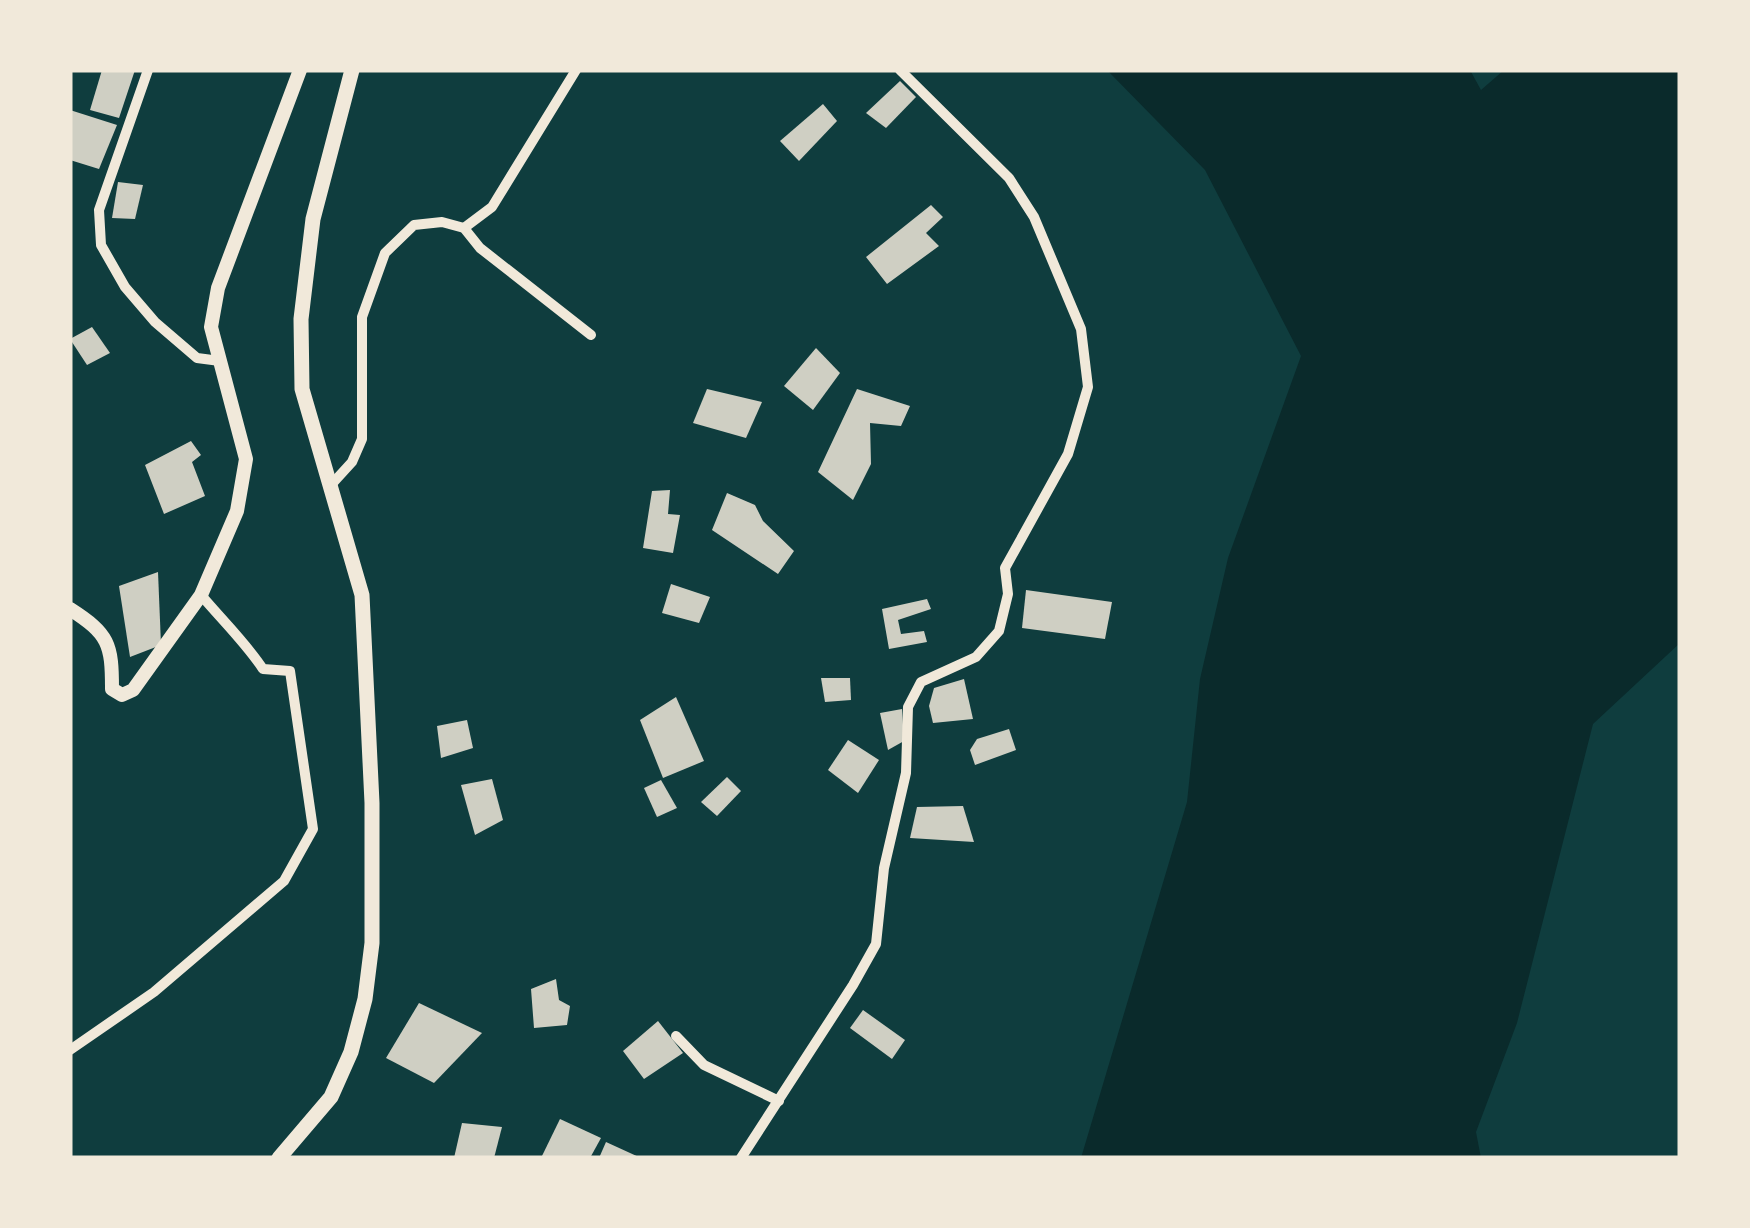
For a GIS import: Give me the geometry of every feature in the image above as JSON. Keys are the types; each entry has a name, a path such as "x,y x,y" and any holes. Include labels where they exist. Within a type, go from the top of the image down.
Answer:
{"main road":[{"path":"70,610 97,626 109,643 112,689 122,695 133,690 202,595 237,511 246,458 211,326 218,288 300,70"},
{"path":"278,1158 331,1097 351,1052 365,999 372,943 372,804 362,595 302,390 301,319 313,219 352,70"}],"street":[{"path":"148,70 99,210 100,245 125,287 155,322 197,358 220,360"},
{"path":"464,228 492,207 576,70"},
{"path":"741,1158 876,944 884,868 906,773 908,708 922,682 976,656 999,631 1008,594 1005,568 1068,454 1088,387 1080,329 1034,218 1009,178 900,70"},
{"path":"331,485 352,462 362,439 362,316 385,253 414,225 442,222 464,228 480,248 590,334"},
{"path":"70,1050 154,992 284,881 313,829 290,671 263,669 202,595"},
{"path":"676,1036 704,1065 779,1100"}],"water":[{"path":"1107,70 1470,70 1481,90 1504,70 1680,70 1680,643 1593,724 1517,1023 1476,1132 1481,1158 1081,1158 1187,802 1200,679 1228,558 1301,356 1205,170"}],"building":[{"path":"102,70 135,70 119,118 90,110"},
{"path":"900,81 916,97 886,128 866,113"},
{"path":"823,104 837,121 799,161 780,141"},
{"path":"70,110 117,125 99,169 70,160"},
{"path":"118,182 143,185 135,219 112,218"},
{"path":"931,205 943,217 926,233 939,246 887,284 866,257"},
{"path":"92,327 110,353 87,365 70,339"},
{"path":"816,348 840,373 813,410 784,386"},
{"path":"707,389 762,402 746,438 693,423"},
{"path":"857,389 910,406 901,426 870,423 871,464 853,500 818,472"},
{"path":"191,441 201,455 192,462 205,496 164,514 145,465"},
{"path":"670,490 668,514 680,515 673,553 643,548 652,491"},
{"path":"727,493 755,505 763,521 794,551 778,574 712,530"},
{"path":"158,572 161,645 130,657 119,586"},
{"path":"671,584 710,597 699,623 662,613"},
{"path":"1026,590 1112,602 1105,639 1022,628"},
{"path":"927,599 931,609 898,620 901,634 924,631 927,642 889,649 882,609"},
{"path":"821,678 850,678 851,700 825,702"},
{"path":"964,679 973,719 933,723 929,706 934,688"},
{"path":"676,697 704,761 663,778 640,720"},
{"path":"902,709 904,741 888,750 880,713"},
{"path":"467,720 473,748 441,758 437,726"},
{"path":"1009,729 1016,750 975,765 970,750 977,739"},
{"path":"848,740 879,760 858,793 828,770"},
{"path":"727,777 741,791 717,816 701,802"},
{"path":"492,779 503,820 475,835 461,785"},
{"path":"661,780 677,808 657,817 644,788"},
{"path":"963,806 974,842 910,838 917,807"},
{"path":"556,979 559,1000 570,1006 567,1025 534,1028 531,989"},
{"path":"419,1003 482,1033 434,1083 386,1058"},
{"path":"863,1010 905,1040 892,1059 850,1028"},
{"path":"658,1021 683,1053 644,1079 623,1051"},
{"path":"560,1119 601,1138 590,1158 541,1158"},
{"path":"462,1123 502,1127 494,1158 454,1158"},
{"path":"606,1142 641,1158 599,1158"}]}
